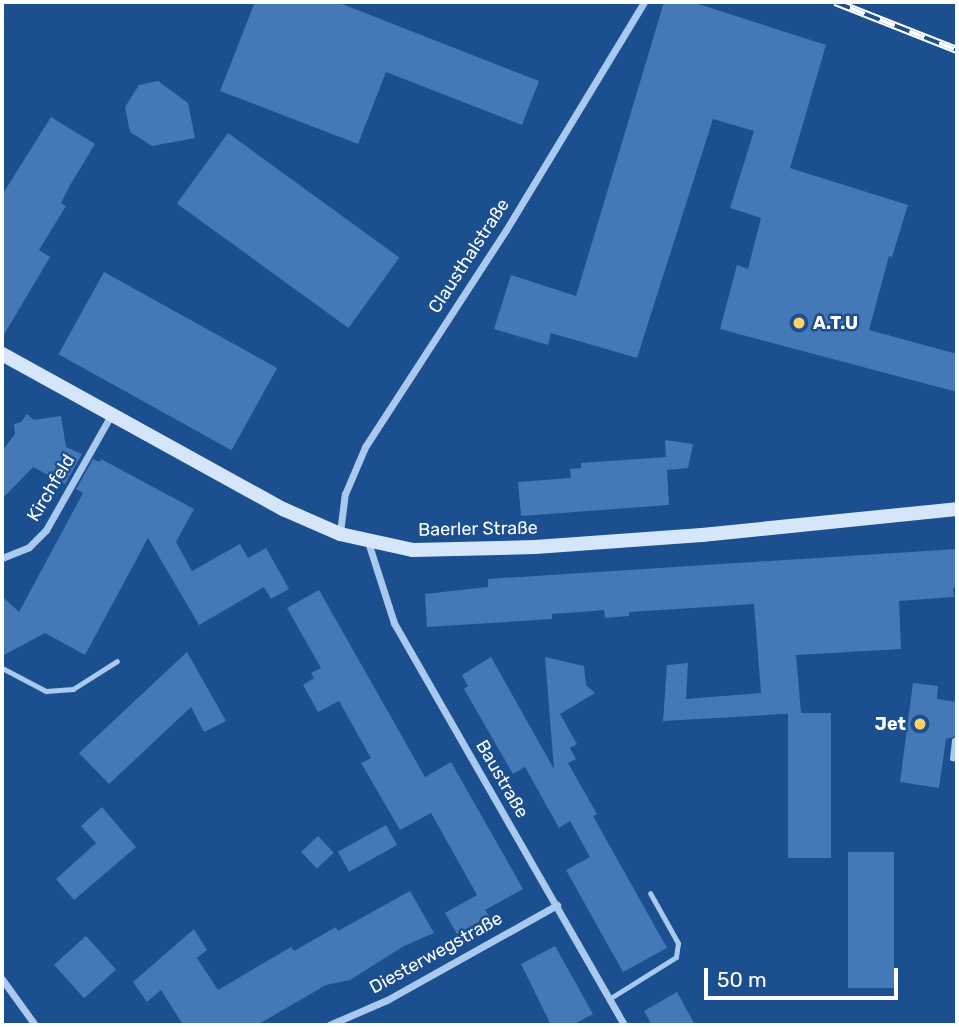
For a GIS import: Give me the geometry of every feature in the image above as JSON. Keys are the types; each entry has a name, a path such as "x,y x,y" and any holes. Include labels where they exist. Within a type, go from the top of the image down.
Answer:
{"main road":[{"name":"Baerler Straße","path":"2,355 284,509 340,534 413,550 535,547 702,535 957,509"}],"street":[{"name":"Clausthalstraße","path":"340,534 345,494 365,447 506,230 644,2"},
{"name":"Kirchfeld","path":"2,558 29,547 46,530 111,415"},
{"name":"Baustraße","path":"368,542 394,623 624,1025"},
{"name":"Diesterwegstraße","path":"329,1025 387,1000 557,905"},
{"path":"2,979 35,1025"}],"lane":[{"path":"2,668 46,691 73,689 117,661"},
{"path":"954,740 952,758 957,759"},
{"path":"609,999 676,957 678,943 650,893"}],"building":[{"path":"255,2 337,2 539,81 522,125 386,72 358,144 220,91"},
{"path":"664,2 692,2 826,45 790,168 908,205 892,257 889,256 869,330 957,354 957,392 720,329 737,265 748,269 761,218 730,208 754,131 713,119 637,358 551,333 548,345 494,329 511,275 576,296"},
{"path":"158,81 188,103 195,138 152,146 130,132 125,107 139,85"},
{"path":"51,117 95,144 61,203 66,206 39,250 50,257 2,338 2,195"},
{"path":"228,133 400,258 348,328 177,203"},
{"path":"104,272 277,368 232,450 58,354"},
{"path":"27,414 34,420 61,416 66,447 82,454 65,484 33,467 2,499 2,451 15,434 14,424 21,422"},
{"path":"665,440 693,444 688,468 667,470 669,505 521,516 518,482 571,478 570,469 581,468 581,463 666,457"},
{"path":"93,459 100,462 101,459 194,509 176,542 192,571 240,544 248,558 266,548 289,589 271,599 264,587 199,625 148,538 85,655 45,633 2,656 2,596 19,612 83,493 76,489"},
{"path":"957,549 957,587 953,588 954,597 899,601 901,649 796,655 801,713 663,721 667,665 688,663 686,699 761,693 754,604 629,612 629,616 605,618 604,610 552,614 552,619 427,627 425,594 488,587 488,579"},
{"path":"319,590 425,777 451,762 523,889 485,910 489,916 457,934 445,913 477,895 431,813 400,830 361,763 371,758 339,701 318,712 303,685 314,678 311,673 321,668 287,608"},
{"path":"187,652 226,721 204,732 191,707 109,784 79,753"},
{"path":"491,657 554,769 545,657 584,666 586,685 595,693 560,714 577,744 570,748 576,759 568,763 597,814 593,816 667,948 623,972 566,870 590,857 570,821 559,828 525,767 513,774 464,689 468,686 462,675"},
{"path":"913,683 938,686 937,699 957,702 957,736 946,739 939,788 900,782"},
{"path":"788,713 831,713 831,858 788,858"},
{"path":"102,807 136,847 74,900 56,879 96,843 81,826"},
{"path":"386,825 397,845 349,872 338,852"},
{"path":"318,836 334,853 317,869 301,852"},
{"path":"848,852 894,852 894,988 848,988"},
{"path":"410,891 434,933 404,946 350,980 326,985 257,1025 183,1025 161,990 147,1002 133,982 194,929 207,950 197,958 218,990 291,947 294,951 336,927 338,931"},
{"path":"86,936 116,969 84,998 54,965"},
{"path":"555,946 593,1014 572,1025 551,1025 521,964"},
{"path":"677,992 695,1025 652,1025 644,1011"}],"railway":[{"path":"835,2 957,50"}],"place":[{"name":"A.T.U","path":"799,323"},
{"name":"Jet","path":"920,724"}]}
